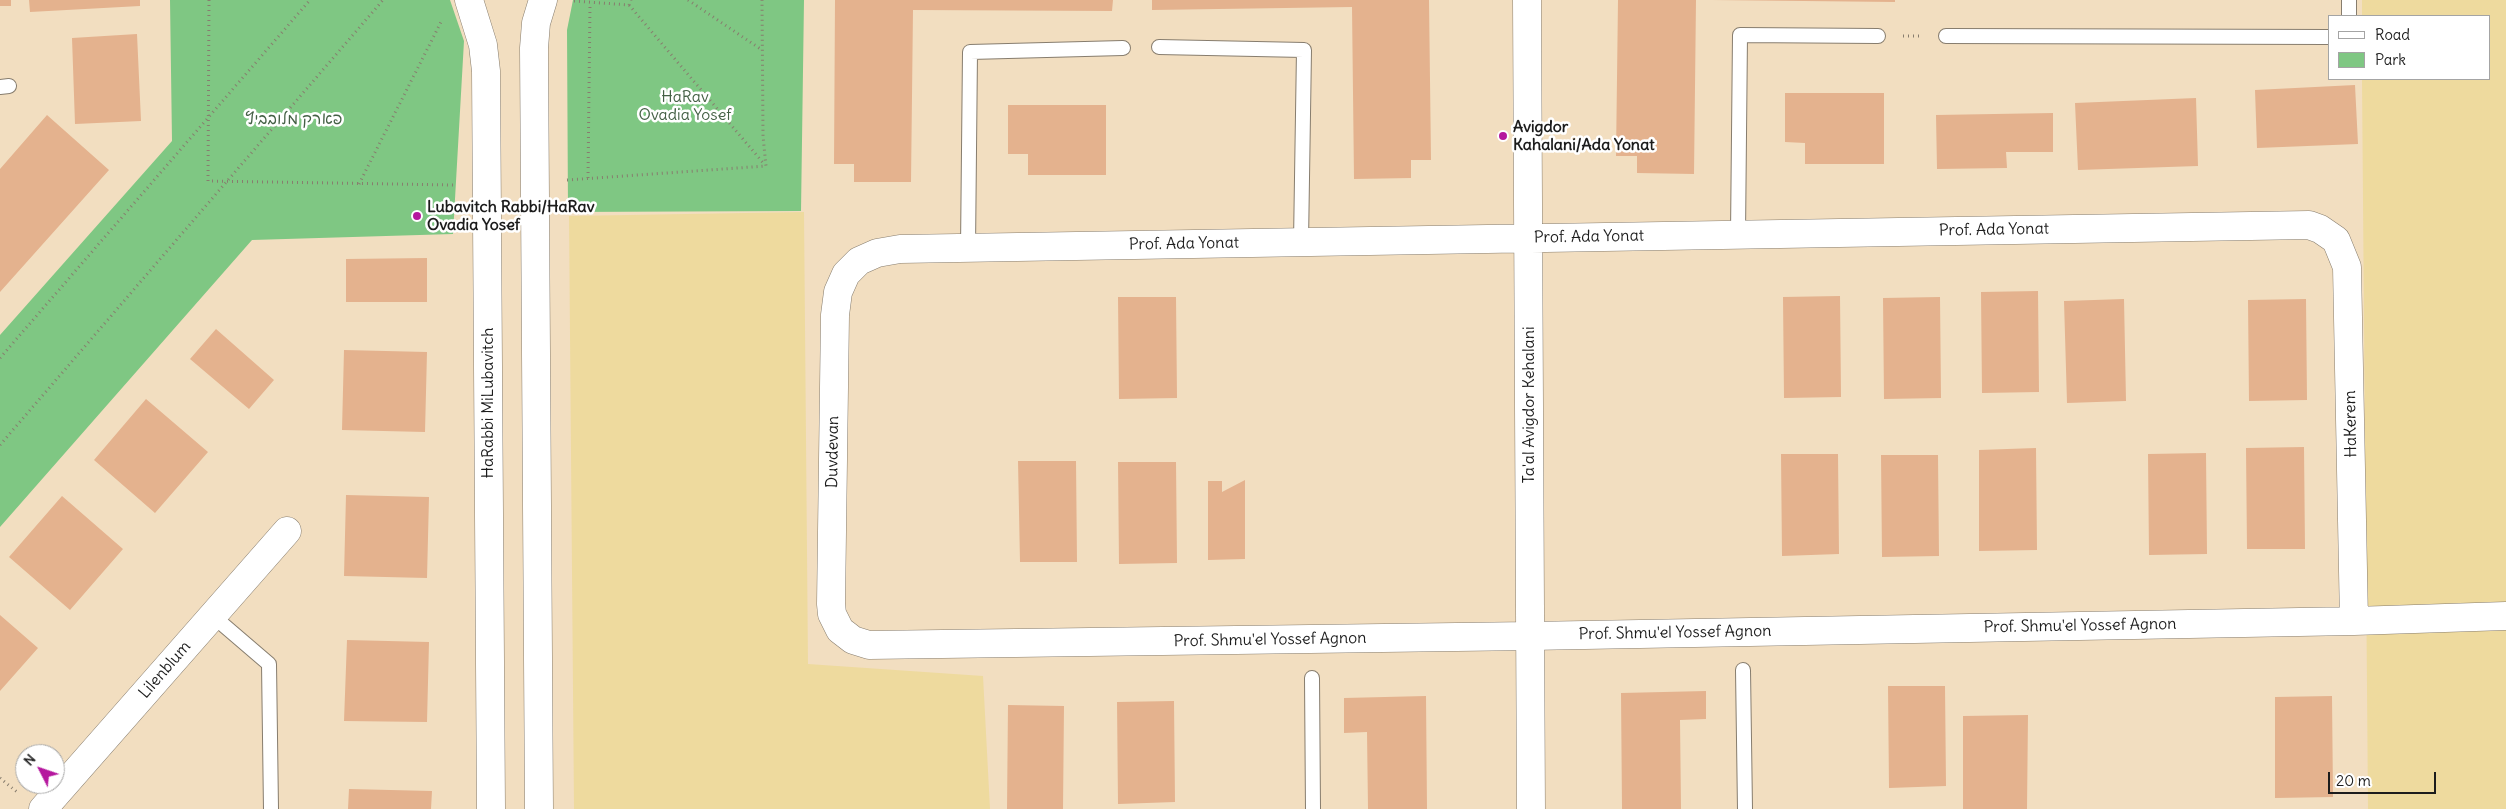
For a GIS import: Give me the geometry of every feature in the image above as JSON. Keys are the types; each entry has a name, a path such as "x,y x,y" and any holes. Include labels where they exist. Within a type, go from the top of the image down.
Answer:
{"street":[{"name":"HaRabbi MiLubavitch","path":"470,0 483,45 486,71 491,809"},
{"path":"539,809 534,48 536,23 543,0"},
{"name":"Ta'al Avigdor Kehalani","path":"1527,0 1531,809"},
{"name":"Prof. Ada Yonat","path":"852,267 868,257 888,250 968,248 2296,224 2309,225 2328,234"},
{"name":"HaKerem","path":"2328,234 2341,248 2348,277 2354,621"},
{"name":"Duvdevan","path":"846,636 836,623 831,604 834,335 838,292 852,267"},
{"name":"Lilenblum","path":"49,807 287,531"},
{"name":"Prof. Shmu'el Yossef Agnon","path":"846,636 860,643 887,646 2354,621 2506,616"}],"lane":[{"path":"2349,0 2349,15"},
{"path":"1738,234 1740,35 1878,36"},
{"path":"1946,36 2328,37"},
{"path":"1159,47 1304,50 1301,242"},
{"path":"968,248 970,52 1123,48"},
{"path":"213,616 269,664 271,809"},
{"path":"1743,670 1745,809"},
{"path":"1312,678 1313,809"}],"path":[{"path":"209,0 208,182 486,186"},
{"path":"0,358 310,0"},
{"path":"0,445 383,0"},
{"path":"629,6 631,0"},
{"path":"688,0 762,50"},
{"path":"762,0 763,136 766,166"},
{"path":"572,1 629,6 766,166"},
{"path":"588,178 590,3"},
{"path":"359,184 444,18"},
{"path":"1878,36 1946,36"},
{"path":"534,182 766,166"}],"green space":[{"name":"פארק מלובביץ","path":"170,0 450,0 464,41 453,234 252,240 0,527 0,335 172,141"},
{"name":"HaRav Ovadia Yosef","path":"573,0 804,0 801,211 568,212 567,30"}],"sand":[{"path":"2362,0 2506,0 2506,809 2368,809 2362,80 2491,80 2491,15 2362,15"},
{"path":"804,212 808,664 983,676 990,809 574,809 569,216"}],"building":[{"path":"0,0 11,0 11,6 0,6"},
{"path":"29,0 140,0 140,6 30,12"},
{"path":"835,0 1113,0 1112,11 913,10 911,182 854,182 854,164 834,164"},
{"path":"1152,0 1429,0 1431,160 1411,160 1411,178 1354,179 1352,7 1152,10"},
{"path":"1618,0 1696,0 1694,174 1637,173 1637,156 1616,156"},
{"path":"1712,0 1895,0 1895,2"},
{"path":"137,34 141,121 75,124 72,38"},
{"path":"2355,85 2358,144 2257,148 2255,90"},
{"path":"1785,93 1884,93 1884,164 1805,164 1805,143 1785,142"},
{"path":"2196,98 2198,166 2078,170 2075,103"},
{"path":"1008,105 1106,105 1106,175 1028,175 1028,154 1008,154"},
{"path":"2053,113 2053,152 2006,152 2007,168 1937,169 1936,115"},
{"path":"47,115 109,170 0,292 0,169"},
{"path":"427,258 427,302 346,302 346,259"},
{"path":"2038,291 2039,392 1982,393 1981,292"},
{"path":"1840,296 1841,397 1784,398 1783,297"},
{"path":"1118,297 1176,297 1177,398 1119,399"},
{"path":"1940,297 1941,398 1884,399 1883,298"},
{"path":"2124,299 2126,401 2067,403 2064,301"},
{"path":"2306,299 2307,400 2249,401 2248,300"},
{"path":"216,329 274,380 249,409 190,359"},
{"path":"344,350 427,352 425,432 342,430"},
{"path":"146,399 208,452 155,513 94,460"},
{"path":"2304,447 2305,549 2247,549 2246,448"},
{"path":"2036,448 2037,550 1979,551 1979,450"},
{"path":"2206,453 2207,554 2149,555 2148,454"},
{"path":"1781,454 1838,454 1839,554 1782,556"},
{"path":"1881,455 1938,455 1939,556 1882,557"},
{"path":"1018,461 1076,461 1077,562 1020,562"},
{"path":"1118,462 1176,462 1177,563 1119,564"},
{"path":"1245,480 1245,559 1208,560 1208,481 1222,481 1222,492"},
{"path":"346,495 429,497 427,578 344,576"},
{"path":"62,496 123,549 70,610 9,557"},
{"path":"0,615 38,648 0,691"},
{"path":"347,640 429,642 427,722 344,721"},
{"path":"1888,686 1945,686 1946,786 1889,788"},
{"path":"1706,691 1706,719 1680,720 1681,809 1622,809 1621,693"},
{"path":"1426,696 1427,809 1368,809 1367,732 1344,733 1344,698"},
{"path":"2332,696 2333,797 2275,798 2275,697"},
{"path":"1174,701 1175,802 1118,804 1117,702"},
{"path":"1008,705 1064,706 1063,809 1007,809"},
{"path":"2028,715 2027,809 1963,809 1963,716"},
{"path":"349,789 432,791 431,809 348,809"}],"place":[{"name":"Avigdor Kahalani/Ada Yonat","path":"1503,136"},
{"name":"Lubavitch Rabbi/HaRav Ovadia Yosef","path":"417,216"}]}
